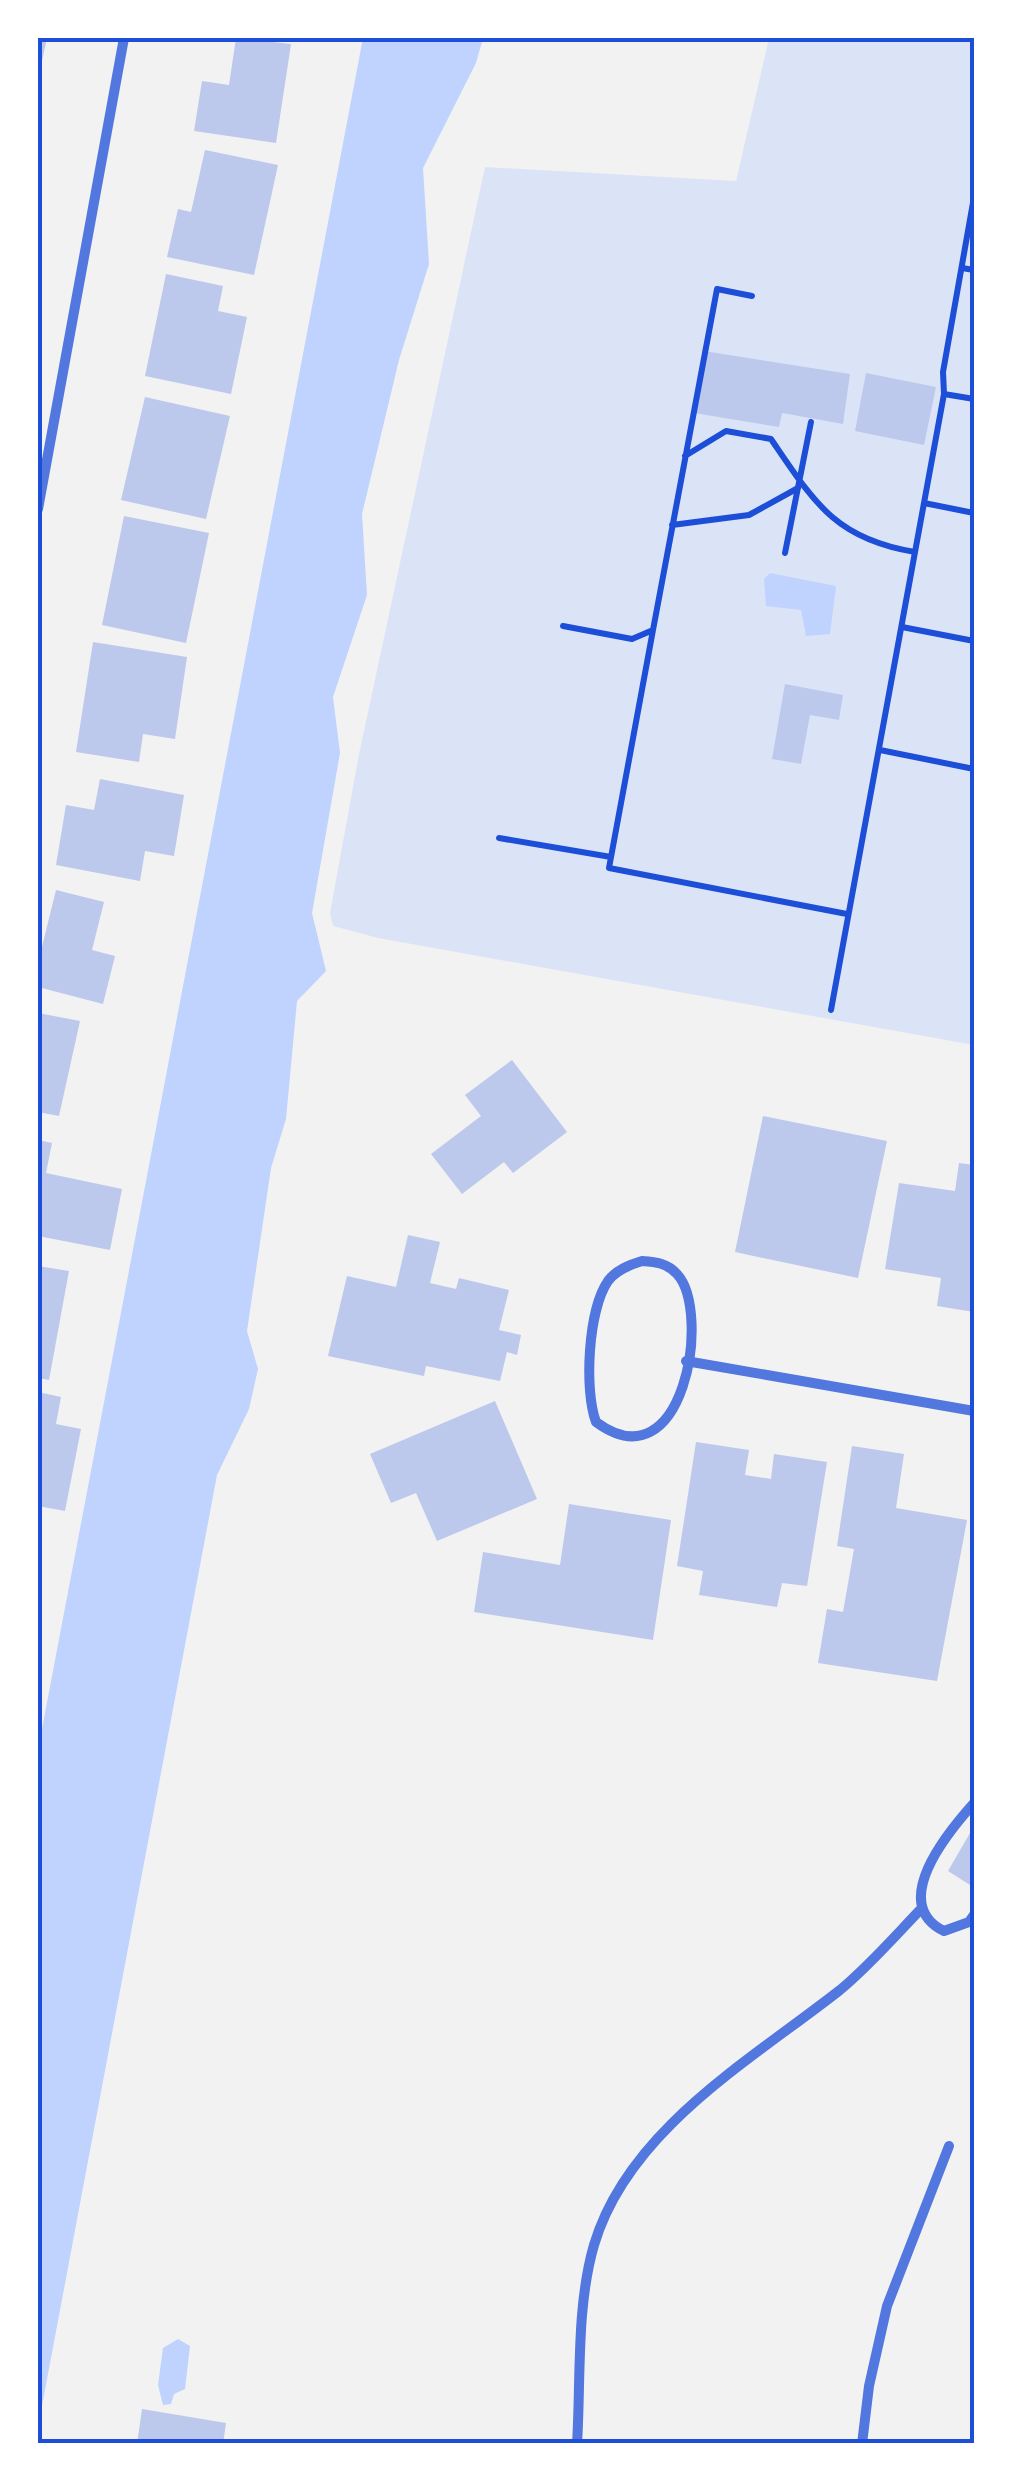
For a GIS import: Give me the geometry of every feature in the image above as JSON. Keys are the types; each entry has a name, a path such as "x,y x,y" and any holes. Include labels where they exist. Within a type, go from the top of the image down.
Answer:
{"street":[{"path":"38,509 124,38"},
{"path":"642,1260 662,1262 678,1275 689,1296 692,1323 686,1362 670,1418 653,1433 613,1435 596,1422 586,1376 607,1282 624,1266 642,1260"},
{"path":"686,1362 974,1411"},
{"path":"974,1802 938,1850 921,1887 921,1909 928,1923 944,1931 970,1922 974,1915"},
{"path":"578,2444 585,2310 594,2245 625,2180 668,2128 844,1986 921,1909"},
{"path":"862,2444 868,2386 887,2306 949,2146"}],"path":[{"path":"830,1010 944,394 943,372 974,197"},
{"path":"962,268 974,270"},
{"path":"752,296 717,289 609,868 848,914"},
{"path":"944,394 974,399"},
{"path":"785,553 811,422"},
{"path":"684,457 726,430 771,439 799,485 827,517 852,535 915,552"},
{"path":"672,526 749,515 799,485"},
{"path":"924,503 974,513"},
{"path":"563,626 632,639 652,630"},
{"path":"902,627 974,641"},
{"path":"880,750 974,770"},
{"path":"498,838 611,857"}],"shaded area":[{"path":"769,38 974,38 974,1045 378,938 333,926 330,913 359,754 485,167 736,181"}],"water":[{"path":"363,38 483,38 476,63 423,168 429,264 399,360 362,514 367,595 333,697 340,753 312,913 326,971 297,1001 286,1119 271,1168 247,1331 258,1369 249,1409 217,1475 38,2427 38,1750"},
{"path":"770,573 836,586 830,634 806,636 801,610 766,606 764,579"},
{"path":"178,2339 190,2346 185,2389 174,2394 171,2404 163,2405 158,2385 163,2348"}],"building":[{"path":"38,38 47,38 39,75 38,75"},
{"path":"236,38 291,44 276,143 194,131 202,81 229,85"},
{"path":"205,150 278,165 254,275 167,257 178,209 191,212"},
{"path":"166,274 223,286 218,311 247,317 231,394 145,376"},
{"path":"704,351 850,374 843,424 782,413 779,427 694,413"},
{"path":"866,373 936,387 924,445 855,431"},
{"path":"145,397 230,416 206,519 121,500"},
{"path":"124,516 209,533 186,643 102,625"},
{"path":"93,642 187,657 175,739 143,734 139,762 76,752"},
{"path":"785,684 843,695 839,720 810,715 801,764 772,759"},
{"path":"100,779 184,795 174,856 145,851 140,881 56,865 66,805 94,810"},
{"path":"56,890 104,902 92,950 115,956 103,1004 38,987 38,963"},
{"path":"38,1013 80,1021 59,1116 38,1112"},
{"path":"512,1060 567,1132 513,1173 504,1162 462,1194 431,1154 481,1116 465,1095"},
{"path":"763,1116 887,1141 858,1278 735,1252"},
{"path":"38,1140 52,1143 46,1173 122,1189 110,1250 38,1236"},
{"path":"959,1163 974,1165 974,1312 937,1306 941,1278 885,1269 899,1183 955,1191"},
{"path":"408,1235 440,1242 430,1283 456,1289 459,1278 509,1290 499,1330 521,1335 517,1355 507,1352 500,1381 426,1366 424,1376 328,1356 347,1276 396,1287"},
{"path":"38,1266 69,1271 49,1380 38,1378"},
{"path":"38,1392 61,1397 56,1424 81,1429 65,1511 38,1506"},
{"path":"495,1401 537,1499 437,1541 416,1493 391,1503 370,1454"},
{"path":"696,1442 749,1450 745,1475 771,1479 774,1454 827,1462 807,1586 782,1583 777,1607 699,1595 703,1571 677,1566"},
{"path":"852,1446 904,1454 896,1508 967,1520 937,1681 818,1663 827,1609 843,1612 854,1549 837,1546"},
{"path":"569,1504 671,1520 653,1640 474,1612 483,1552 560,1565"},
{"path":"974,1826 974,1879 970,1885 948,1871"},
{"path":"142,2409 226,2423 223,2444 137,2444"}]}
